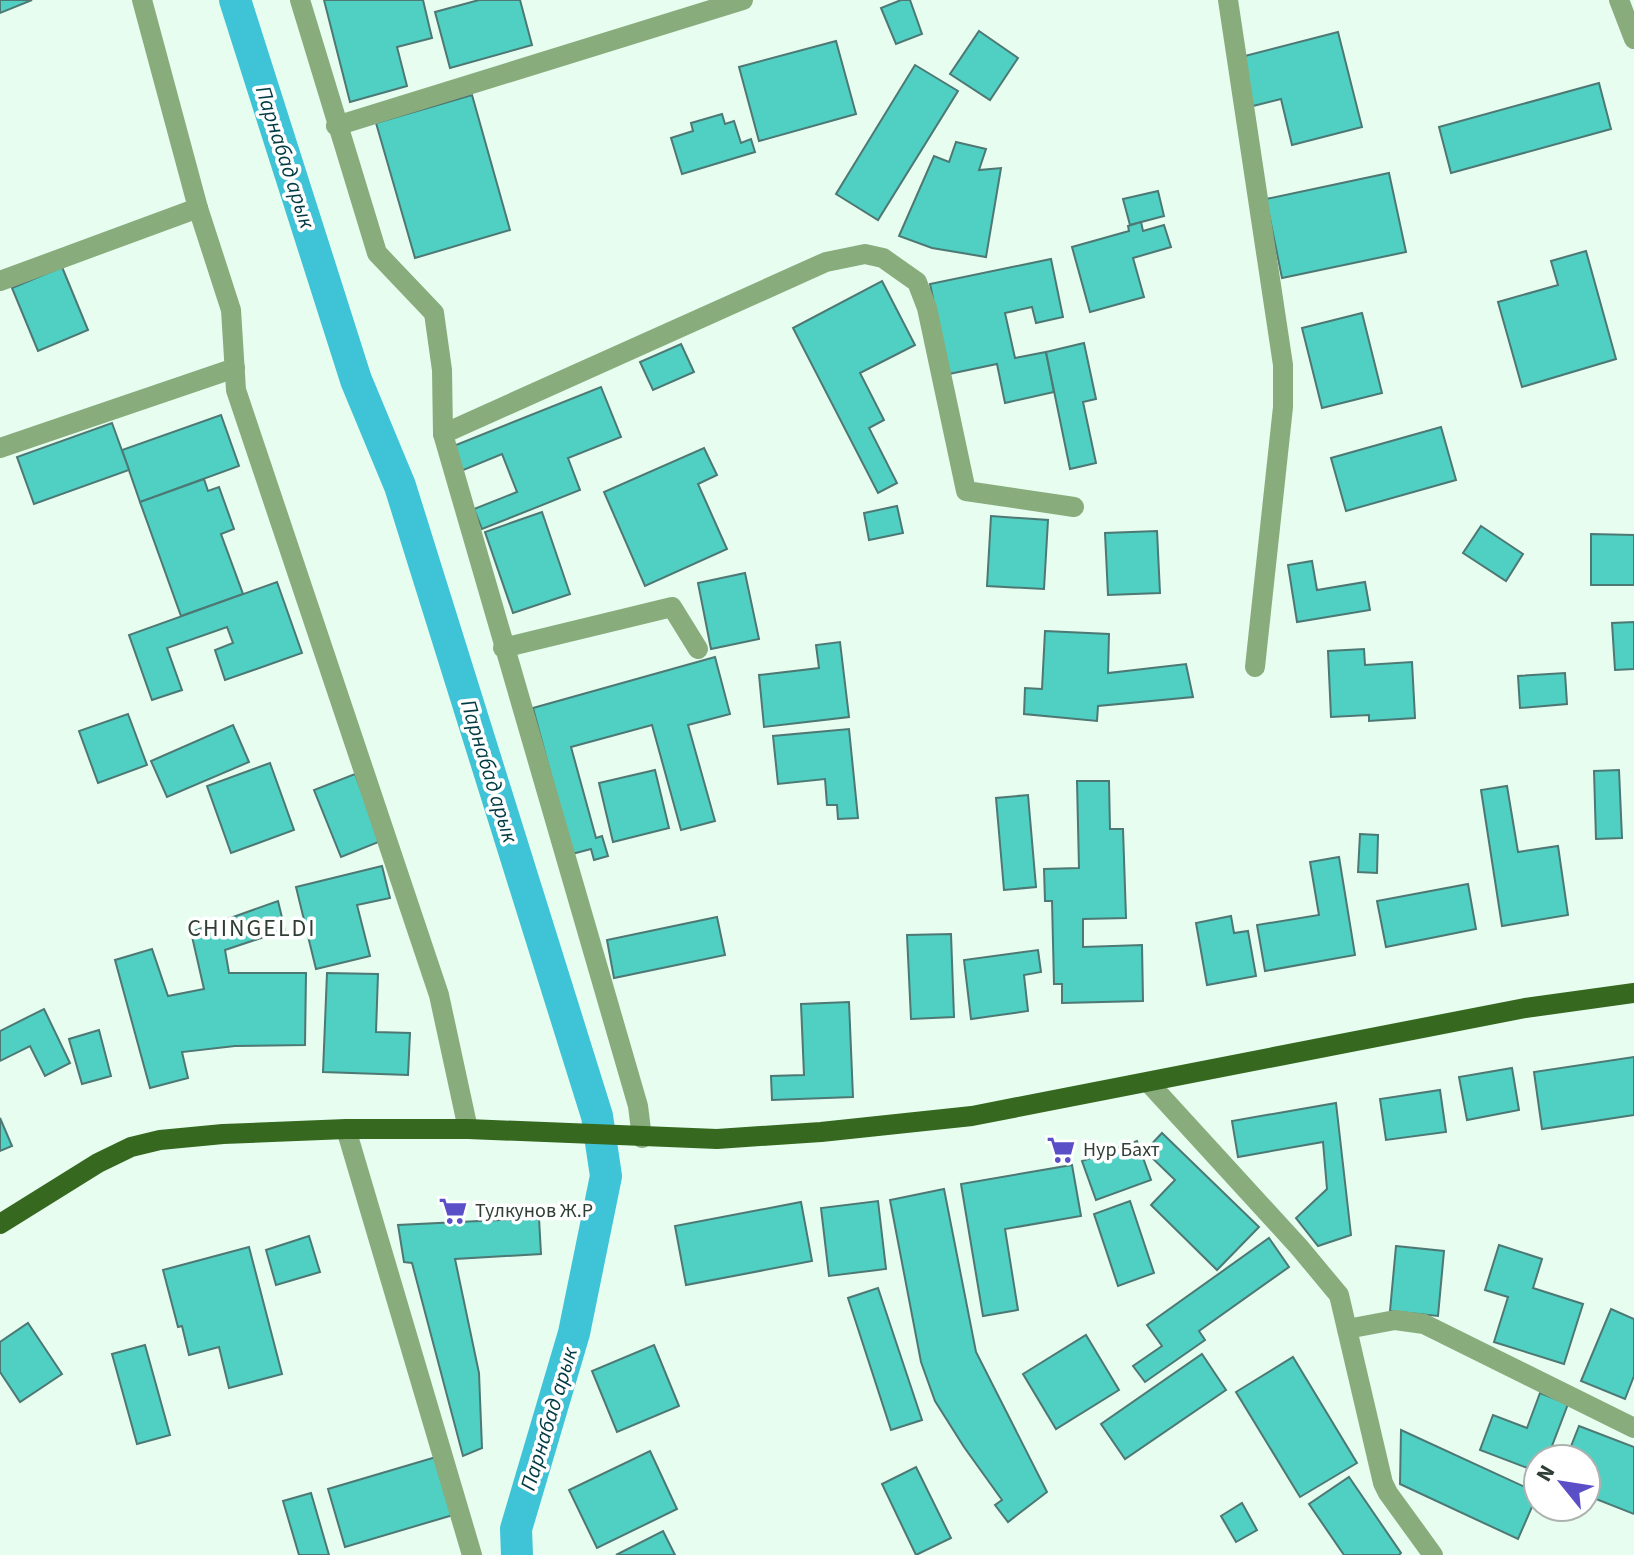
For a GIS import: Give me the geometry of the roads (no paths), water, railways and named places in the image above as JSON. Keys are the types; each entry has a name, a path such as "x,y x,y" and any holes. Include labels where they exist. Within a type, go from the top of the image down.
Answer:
{"main road":[{"path":"2,1223 86,1170 131,1147 160,1140 346,1129 468,1129 717,1139 972,1116 1525,1008 1634,993"}],"street":[{"path":"142,0 198,208 231,310 236,390 439,995 468,1129"},
{"path":"300,0 377,253 434,313 442,370 443,434 638,1106 642,1138"},
{"path":"336,126 743,0"},
{"path":"1228,0 1283,365 1283,407 1255,667"},
{"path":"1619,0 1634,39"},
{"path":"0,281 198,208"},
{"path":"443,434 826,262 865,254 883,258 917,282 927,308 966,491 1074,507"},
{"path":"0,448 235,368"},
{"path":"503,648 672,607 698,649"},
{"path":"1148,1082 1339,1295 1383,1483 1433,1555"},
{"path":"346,1129 472,1555"},
{"path":"1347,1329 1395,1320 1424,1324 1634,1428"}],"waterway":[{"name":"Парнабад арык","path":"235,0 356,380 400,486 597,1116 606,1176 574,1333 516,1529 517,1555"}],"place":[{"name":"Нур Бахт","path":"1061,1150"},
{"name":"Тулкунов Ж.Р","path":"453,1211"}],"district":[{"name":"CHINGELDI","path":"252,928"}]}
